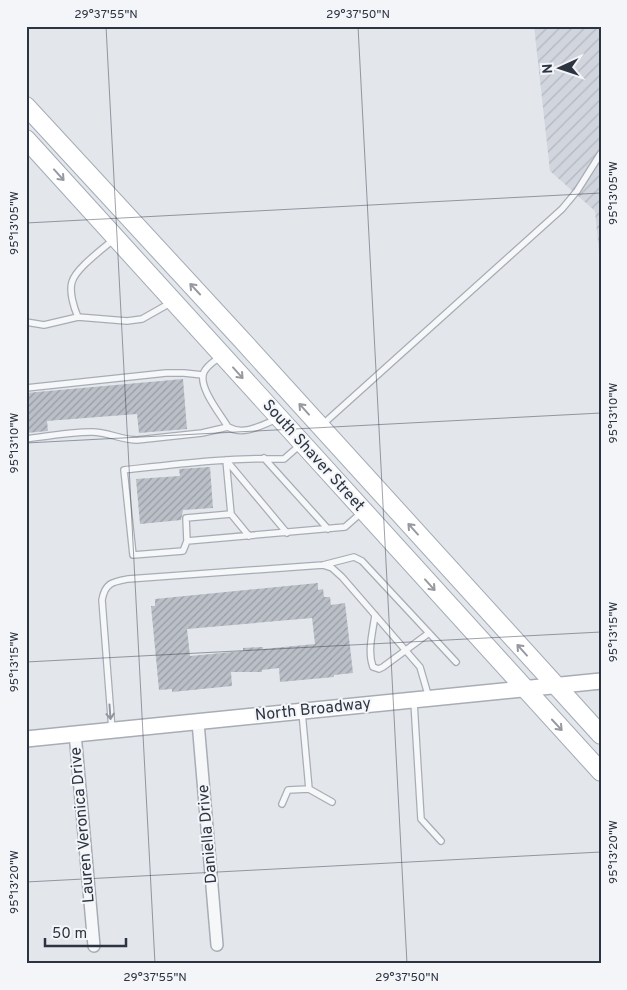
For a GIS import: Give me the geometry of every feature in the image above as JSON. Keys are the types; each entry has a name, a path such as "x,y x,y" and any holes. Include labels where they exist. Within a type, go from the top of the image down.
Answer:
{"main road":[{"name":"South Shaver Street","path":"26,106 601,735"},
{"name":"South Shaver Street","path":"26,139 601,772"},
{"path":"115,237 133,222"},
{"path":"222,355 241,339"},
{"path":"302,444 321,427"}],"street":[{"name":"North Broadway","path":"26,739 601,681"},
{"name":"Daniella Drive","path":"198,722 217,945"},
{"name":"Lauren Veronica Drive","path":"75,734 94,946"}],"lane":[{"path":"321,427 562,209 601,153"},
{"path":"78,317 74,307 72,282 79,270 115,237"},
{"path":"26,322 44,325 78,317 127,321 142,319 173,301"},
{"path":"222,355 205,369 203,386 228,427 235,431 248,430 279,418"},
{"path":"26,388 166,373 203,376"},
{"path":"26,438 92,432 112,434 127,440 137,440 202,433 228,427"},
{"path":"231,514 186,518 187,541 183,551 133,555 124,470 226,460 284,459 302,444"},
{"path":"264,458 328,529"},
{"path":"226,460 231,514 249,536"},
{"path":"226,460 287,532"},
{"path":"187,541 345,527 363,511"},
{"path":"112,730 102,600 104,590 108,584 128,579 323,565 354,557 362,561 456,662"},
{"path":"323,565 332,568 342,577 420,667 421,820 442,842"},
{"path":"375,615 370,654 373,667 379,669 383,667 429,633"},
{"path":"302,710 309,789"},
{"path":"282,804 288,790 309,789 332,802"}],"shaded area":[{"path":"534,26 601,26 601,273 595,211 550,171"}],"building":[{"path":"183,379 187,429 139,433 137,414 47,421 48,431 26,433 26,393"},
{"path":"210,467 213,508 183,510 181,520 140,524 136,479 180,476 179,469"},
{"path":"318,583 318,590 323,589 324,597 330,597 331,605 345,603 353,673 334,675 334,677 280,682 279,668 262,670 262,672 231,672 232,686 172,692 172,689 159,690 151,606 155,606 155,599","holes":["312,618 315,644 263,649 263,647 243,648 243,651 190,656 187,629"]}]}
